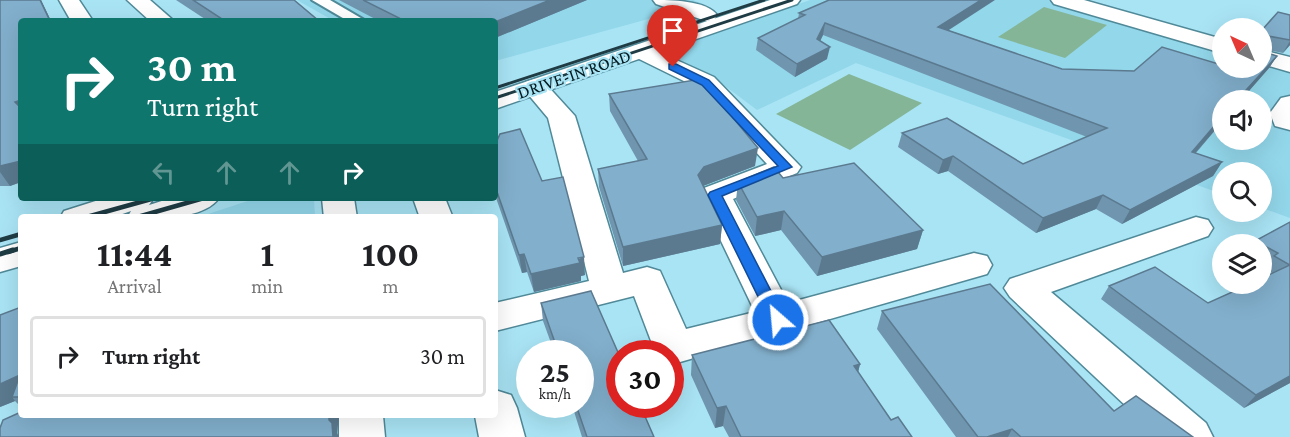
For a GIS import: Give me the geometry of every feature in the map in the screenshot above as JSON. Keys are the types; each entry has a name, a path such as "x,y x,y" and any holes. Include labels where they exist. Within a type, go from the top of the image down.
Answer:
{"street":[{"path":"69,0 80,18"},
{"path":"137,0 159,18"},
{"path":"663,0 706,15"},
{"name":"DRIVE-IN ROAD","path":"498,84 750,0"},
{"name":"DRIVE-IN ROAD","path":"498,100 790,0"},
{"path":"1061,0 1212,43"},
{"path":"641,51 705,82 786,167 715,195 778,320"},
{"path":"1272,60 1290,65"},
{"path":"535,87 561,116 610,290"},
{"path":"1290,104 1283,113 1285,120 1290,122"},
{"path":"88,214 129,201"},
{"path":"155,214 194,201"},
{"path":"1190,437 1023,288 1196,228"},
{"path":"0,238 18,233"},
{"path":"0,260 18,255"},
{"path":"498,316 647,280 673,348 974,265"},
{"path":"361,418 362,437"},
{"path":"497,418 502,437"}],"lane":[{"path":"319,0 353,18"}],"shaded area":[{"path":"297,0 693,0 703,4 498,60 498,18 329,18"},
{"path":"810,0 1048,0 1212,48 1212,78 1272,78 1272,65 1290,70 1290,218 1272,212 1272,162 1212,162 1212,190 856,63 757,110 717,80 661,52"},
{"path":"248,201 314,201 315,214 208,214"}],"green space":[{"path":"1044,7 1107,25 1065,58 998,37"},
{"path":"849,74 922,103 850,150 776,114"}],"building":[{"path":"0,0 40,0 49,18 18,18 18,101 15,102 18,105 18,162 0,166"},
{"path":"193,0 294,0 315,18 220,18"},
{"path":"363,0 550,0 498,21 498,18 399,18"},
{"path":"829,0 981,0 938,27 1062,69 1134,71 1162,47 1212,62 1212,78 1257,78 1246,90 1212,90 1212,129 1192,152 1222,162 1212,162 1212,167 1130,210 1103,195 1043,218 953,156 943,160 902,133 947,118 1023,164 1107,128 825,23 817,39 830,47 797,64 758,38 805,15 799,13"},
{"path":"1278,12 1290,15 1290,40 1272,37 1272,19"},
{"path":"701,79 758,148 704,167 698,175 722,225 623,247 598,169 647,159 609,94"},
{"path":"520,129 542,181 563,177 584,257 578,258 580,263 531,274 524,254 519,255 498,195 498,138 500,134"},
{"path":"854,163 923,230 822,257 784,211 757,217 738,182 774,167 783,178"},
{"path":"1290,222 1290,265 1274,256 1278,253 1272,250 1272,234 1268,234"},
{"path":"1290,265 1290,376 1256,395 1109,286 1155,267 1208,303 1228,294 1272,294 1272,273"},
{"path":"990,284 1114,411 1136,396 1193,437 1021,437 1012,429 987,437 978,437 882,311"},
{"path":"591,291 613,340 606,340 606,418 646,418 654,437 587,437 580,418 594,418 594,340 554,340 541,303"},
{"path":"18,308 18,376 0,384 0,315"},
{"path":"829,320 860,364 854,366 891,420 898,417 912,437 741,437 726,406 717,408 692,355"},
{"path":"18,380 18,397 12,397"},
{"path":"18,413 18,418 329,418 332,423 333,437 0,437 3,420"}],"railway":[{"path":"498,87 764,0"},
{"path":"498,97 792,0"},
{"path":"97,214 144,201"},
{"path":"148,214 194,201"},
{"path":"0,240 18,235"},
{"path":"8,252 18,249"},
{"path":"0,254 13,250"}],"route":[{"path":"673,67 705,82 786,167 715,195 778,320"}]}
